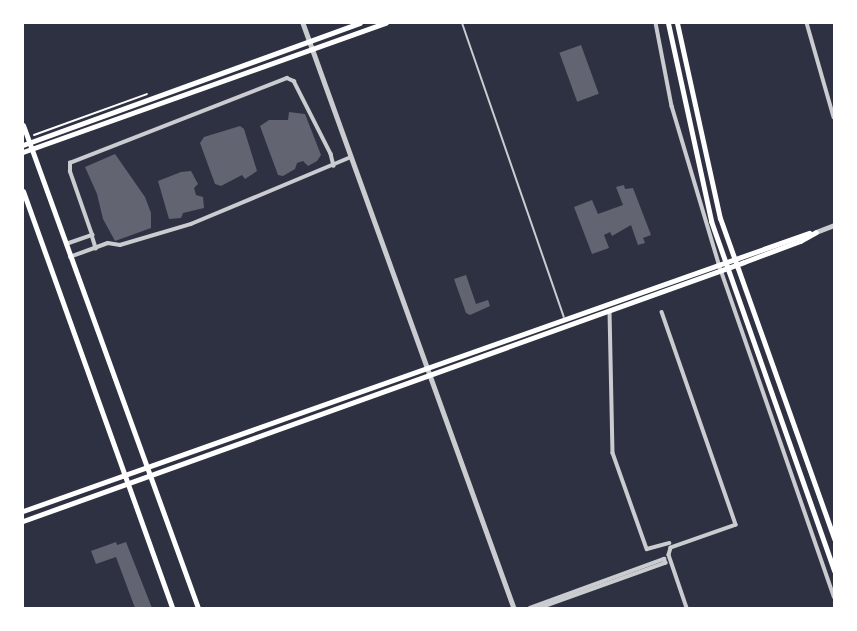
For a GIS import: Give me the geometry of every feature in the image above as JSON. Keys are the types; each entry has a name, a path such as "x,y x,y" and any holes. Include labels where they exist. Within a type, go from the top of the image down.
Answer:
{"main road":[{"path":"23,152 28,146 360,23"},
{"path":"28,146 386,23"},
{"path":"668,23 723,266 834,570"},
{"path":"677,23 705,156 734,262 834,539"},
{"path":"23,125 28,146 198,608"},
{"path":"23,191 172,608"},
{"path":"23,511 428,371 816,232"},
{"path":"566,322 610,309 723,266"},
{"path":"23,521 428,371"}],"street":[{"path":"303,23 514,608"},
{"path":"656,23 672,106 834,597"},
{"path":"807,23 834,117"},
{"path":"96,248 70,172 70,163 287,78 294,81 331,154 334,166"},
{"path":"331,154 337,158 351,156"},
{"path":"70,257 108,243 120,245 191,224 286,182 334,166 351,156"},
{"path":"816,232 834,225"},
{"path":"66,244 92,235"},
{"path":"610,309 613,453 647,549 669,543"},
{"path":"662,312 736,525 671,548 669,555 687,608"},
{"path":"530,608 665,561 541,608"}],"lane":[{"path":"462,23 566,322"}],"building":[{"path":"581,45 599,94 577,102 559,53"},
{"path":"289,112 305,114 321,155 308,166 303,161 297,163 295,169 283,176 278,175 260,126 269,120 288,120"},
{"path":"240,126 244,129 257,171 245,179 242,175 221,186 215,184 200,143 204,137"},
{"path":"115,154 145,197 151,213 151,228 115,241 103,219 97,194 85,167"},
{"path":"191,171 198,184 194,188 196,195 203,197 204,208 183,213 181,218 169,219 158,181"},
{"path":"624,185 625,189 633,188 651,235 643,238 645,243 638,245 631,225 612,236 610,232 604,235 609,248 592,254 574,207 592,200 598,214 623,205 616,187"},
{"path":"466,275 476,304 488,300 490,306 470,315 466,313 454,279"},
{"path":"116,542 117,545 126,542 152,608 135,608 116,557 96,564 91,551"}]}
